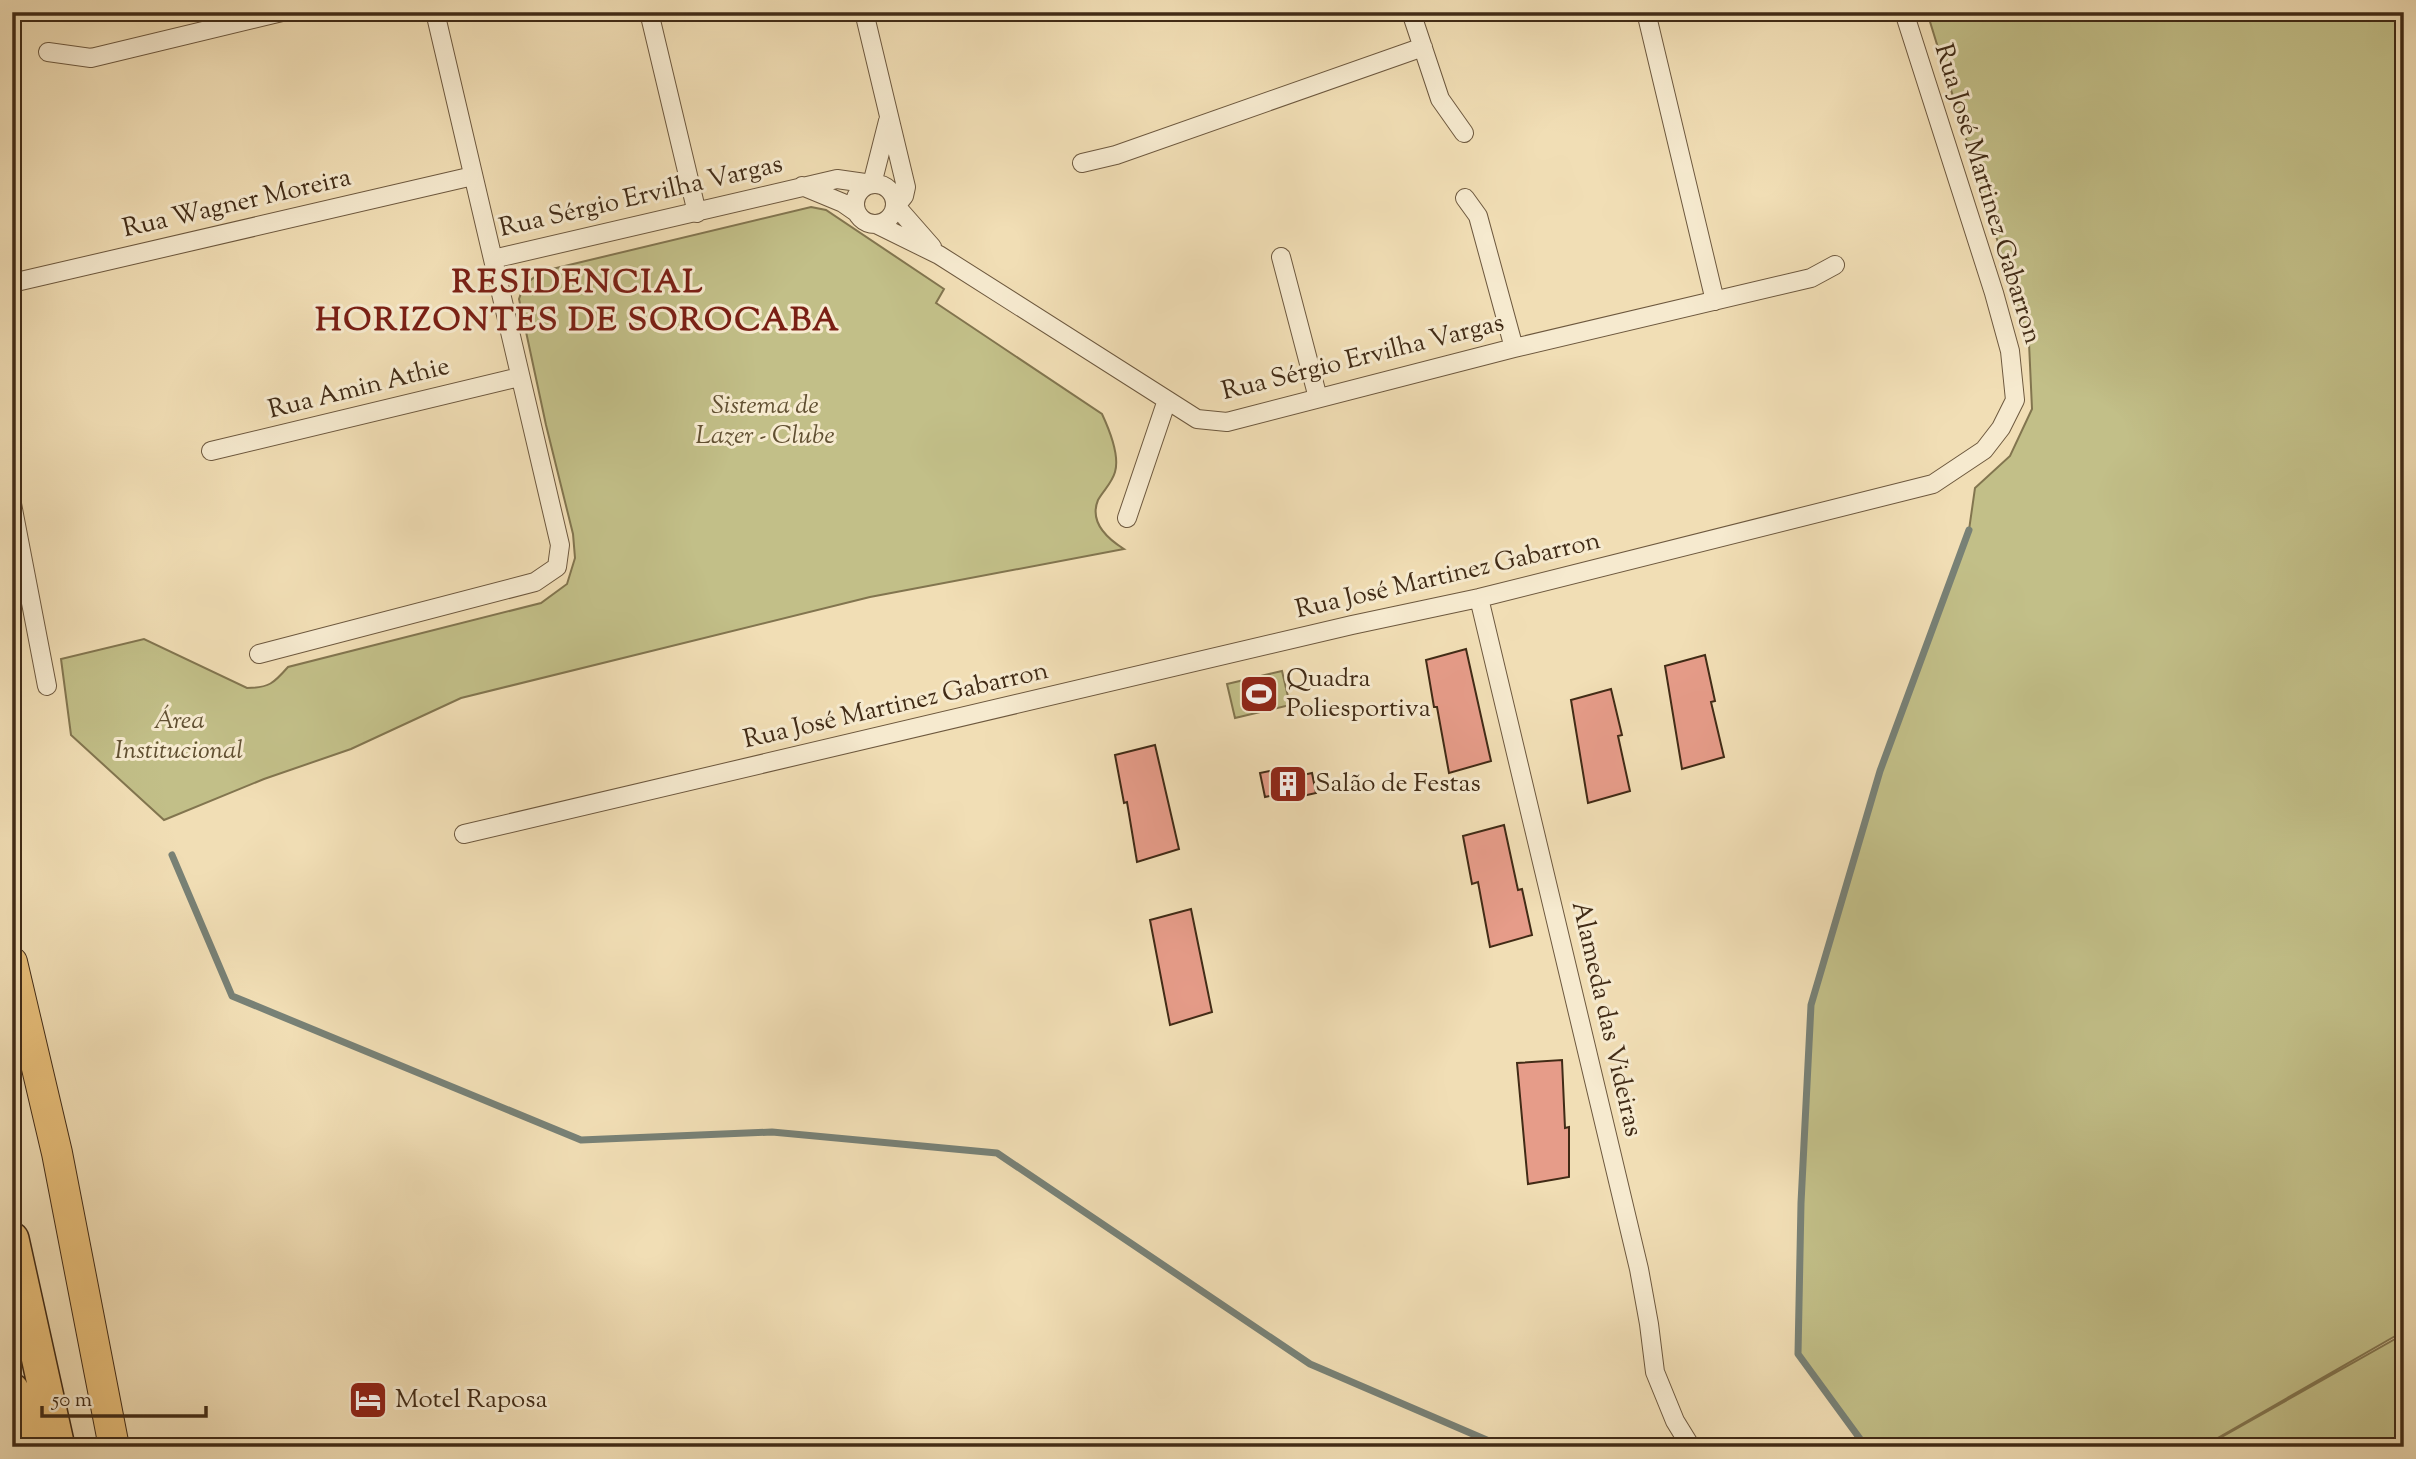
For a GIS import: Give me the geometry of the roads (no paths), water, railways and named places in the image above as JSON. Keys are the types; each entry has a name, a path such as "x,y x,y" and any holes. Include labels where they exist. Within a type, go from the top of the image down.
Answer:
{"highway":[{"path":"12,962 58,1153 114,1447"},
{"path":"12,1239 58,1447"},
{"path":"12,1390 24,1447"}],"street":[{"path":"48,52 91,58 282,12"},
{"path":"259,654 535,582 557,567 560,545 435,12"},
{"path":"649,12 697,213"},
{"path":"864,12 888,121 906,187 904,196 893,214 878,225"},
{"path":"1411,12 1440,99 1464,133"},
{"path":"1646,12 1715,301"},
{"name":"Rua José Martinez Gabarron","path":"464,834 1352,625 1479,598 1933,484 1984,450 2001,428 2015,400 2010,351 1994,293 1904,12"},
{"path":"1082,163 1116,155 1423,47"},
{"path":"856,212 857,194 863,187 872,184 888,121"},
{"name":"Rua Wagner Moreira","path":"12,284 473,176"},
{"name":"Rua Sérgio Ervilha Vargas","path":"493,259 837,179 881,184 889,189 896,206 939,255"},
{"name":"Rua Sérgio Ervilha Vargas","path":"802,186 842,203 869,224 878,225 939,255 1197,419 1227,422 1514,348 1811,278 1835,265"},
{"path":"1465,198 1478,216 1514,348"},
{"path":"1281,257 1318,398"},
{"name":"Rua Amin Athie","path":"211,451 519,377"},
{"path":"1127,518 1167,400"},
{"path":"12,504 47,686"},
{"name":"Alameda das Videiras","path":"1479,598 1639,1269 1655,1372 1675,1421 1691,1447"}],"waterway":[{"path":"1866,1447 1798,1354 1801,1203 1811,1005 1880,771 1969,530"},
{"path":"172,855 232,996 581,1140 772,1132 997,1153 1310,1364 1503,1447"}],"place":[{"name":"Quadra Poliesportiva","path":"1259,694"},
{"name":"Salão de Festas","path":"1288,784"},
{"name":"Motel Raposa","path":"368,1400"}],"district":[{"name":"RESIDENCIAL HORIZONTES DE SOROCABA","path":"578,303"}],"park label":[{"name":"Sistema de Lazer - Clube","path":"765,421"},
{"name":"Área Institucional","path":"179,736"}]}
